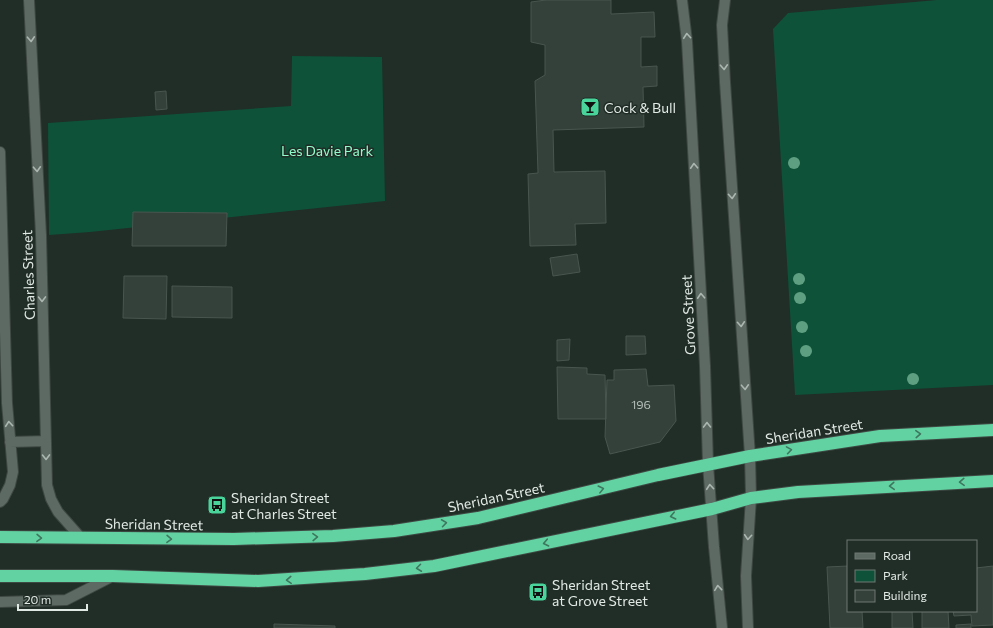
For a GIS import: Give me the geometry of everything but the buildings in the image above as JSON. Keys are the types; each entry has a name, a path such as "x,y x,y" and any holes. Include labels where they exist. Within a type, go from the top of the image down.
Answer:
{"highway":[{"name":"Sheridan Street","path":"0,537 234,539 333,536 394,531 478,518 708,464 750,456 880,436 993,430"},
{"path":"0,576 113,576 258,581 365,574 434,566 712,509 751,498 798,492 993,481"}],"street":[{"name":"Charles Street","path":"29,0 41,235 47,485 51,500 58,512 81,538"},
{"name":"Grove Street","path":"682,0 687,41 704,343 708,464 715,561 722,628"},
{"path":"725,0 722,25 725,82 750,456 751,498 746,576 748,628"},
{"name":"Charles Street","path":"0,152 7,403 13,472 10,485 0,502"},
{"path":"10,442 46,441"},
{"path":"0,602 66,600 113,576"}],"green space":[{"path":"937,0 993,0 993,385 795,395 773,29 788,13"},
{"name":"Les Davie Park","path":"292,56 382,57 385,201 49,235 48,123 291,106"}],"place":[{"name":"Cock & Bull","path":"590,107"},
{"name":"Sheridan Street at Charles Street","path":"217,505"},
{"name":"Sheridan Street at Grove Street","path":"538,592"}]}
